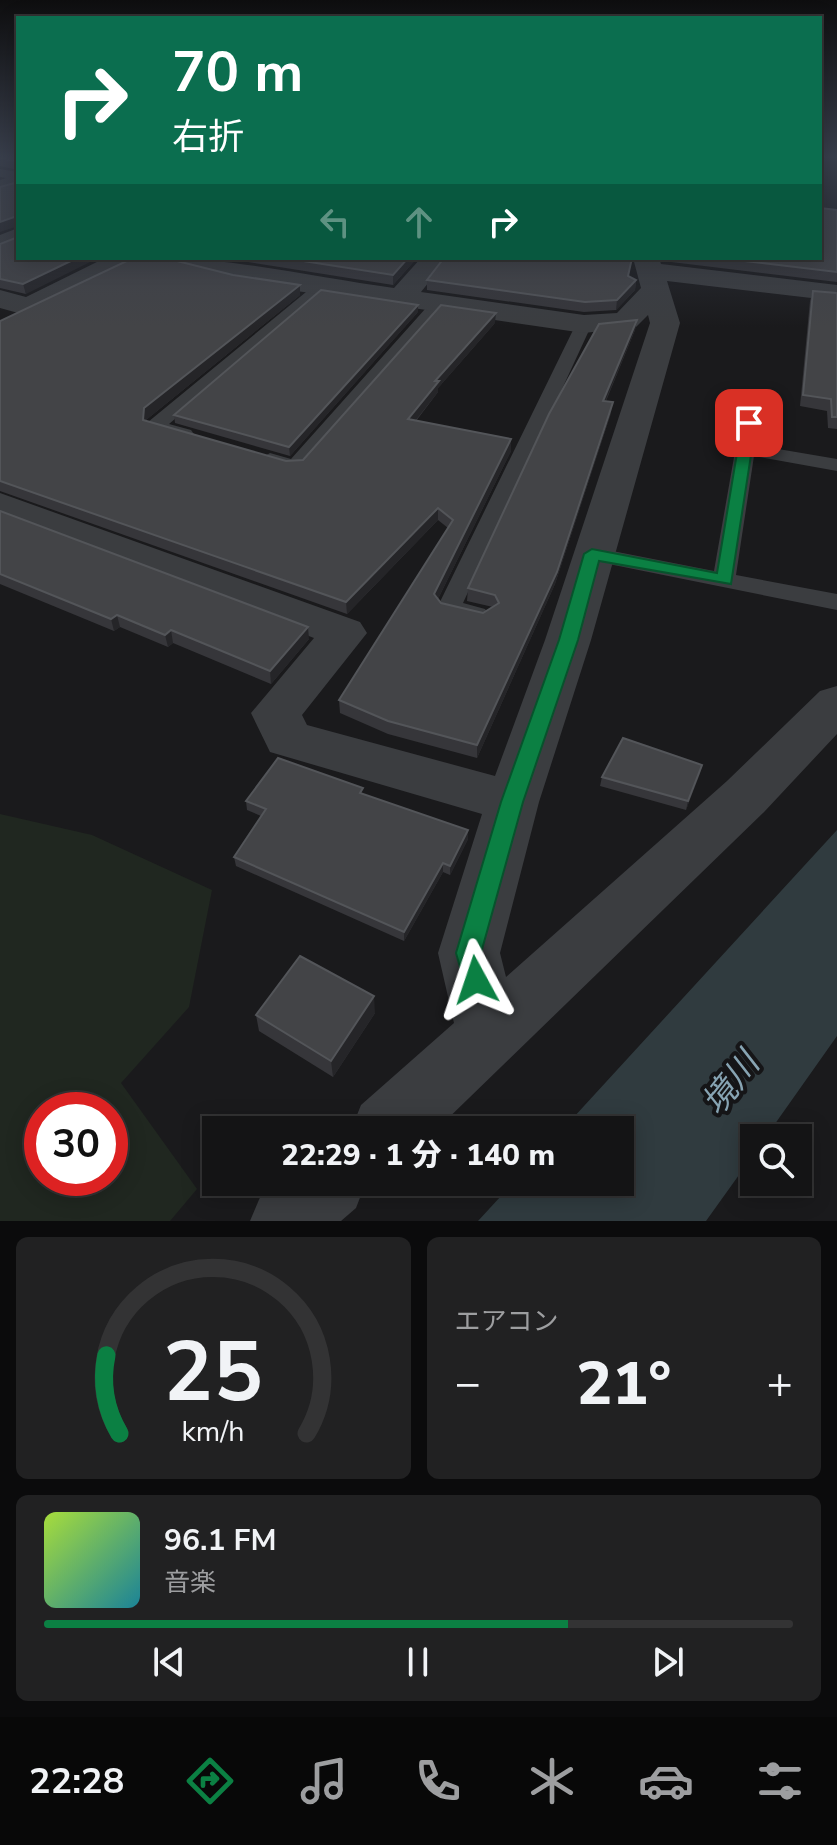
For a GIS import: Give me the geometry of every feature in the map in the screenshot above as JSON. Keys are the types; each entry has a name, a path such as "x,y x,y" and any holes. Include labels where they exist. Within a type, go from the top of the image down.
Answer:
{"street":[{"path":"0,244 15,224"},
{"path":"13,308 121,260"},
{"path":"181,260 235,274 584,324 626,321 650,273"},
{"path":"402,297 433,260"},
{"path":"650,273 837,293"},
{"path":"489,1034 469,953 512,802 568,640 665,323 650,273"},
{"path":"0,505 344,633 276,713 288,739 512,802"},
{"path":"401,1116 746,796 837,703"},
{"path":"287,1221 315,1196"}],"lane":[{"path":"197,438 155,426 322,286"},
{"path":"253,454 295,466 440,302"},
{"path":"483,615 449,608 584,324"},
{"path":"724,580 749,423"},
{"path":"745,449 837,465"},
{"path":"592,554 837,602"}],"shaded area":[{"path":"0,814 92,835 212,890 189,1007 121,1083 127,1092 24,1092 24,1196 128,1196 128,1093 197,1189 170,1221 0,1221"}],"water":[{"name":"境川","path":"837,830 837,1036 775,1124 740,1124 740,1174 706,1221 478,1221 501,1196 634,1196 634,1116 575,1116"}],"building":[{"path":"0,213 16,213 16,216 0,222"},
{"path":"822,213 837,213 837,272 736,260 822,260"},
{"path":"16,238 16,260 73,260 23,284 0,279 0,244"},
{"path":"129,260 173,260 233,275 300,285 144,408 143,420 286,461 303,460 441,305 496,313 435,381 439,381 408,419 511,439 434,594 441,603 483,613 499,603 495,595 468,588 549,414 599,324 637,320 603,401 613,402 557,572 477,745 388,721 339,700 453,520 438,508 346,602 0,481 0,321"},
{"path":"297,260 406,260 393,275"},
{"path":"442,260 632,260 628,276 636,280 617,300 585,302 427,280"},
{"path":"321,290 418,305 289,447 174,415"},
{"path":"813,291 837,293 837,417 832,417 831,399 803,395"},
{"path":"0,511 308,627 270,671 171,630 165,635 117,615 111,619 0,574"},
{"path":"623,738 702,765 688,801 602,777"},
{"path":"278,758 363,788 360,793 468,830 450,866 443,863 404,932 234,857 266,809 246,801"},
{"path":"300,956 374,996 331,1061 256,1015"}],"route":[{"path":"476,980 469,953 512,802 568,640 592,554 724,580 749,423"}]}
